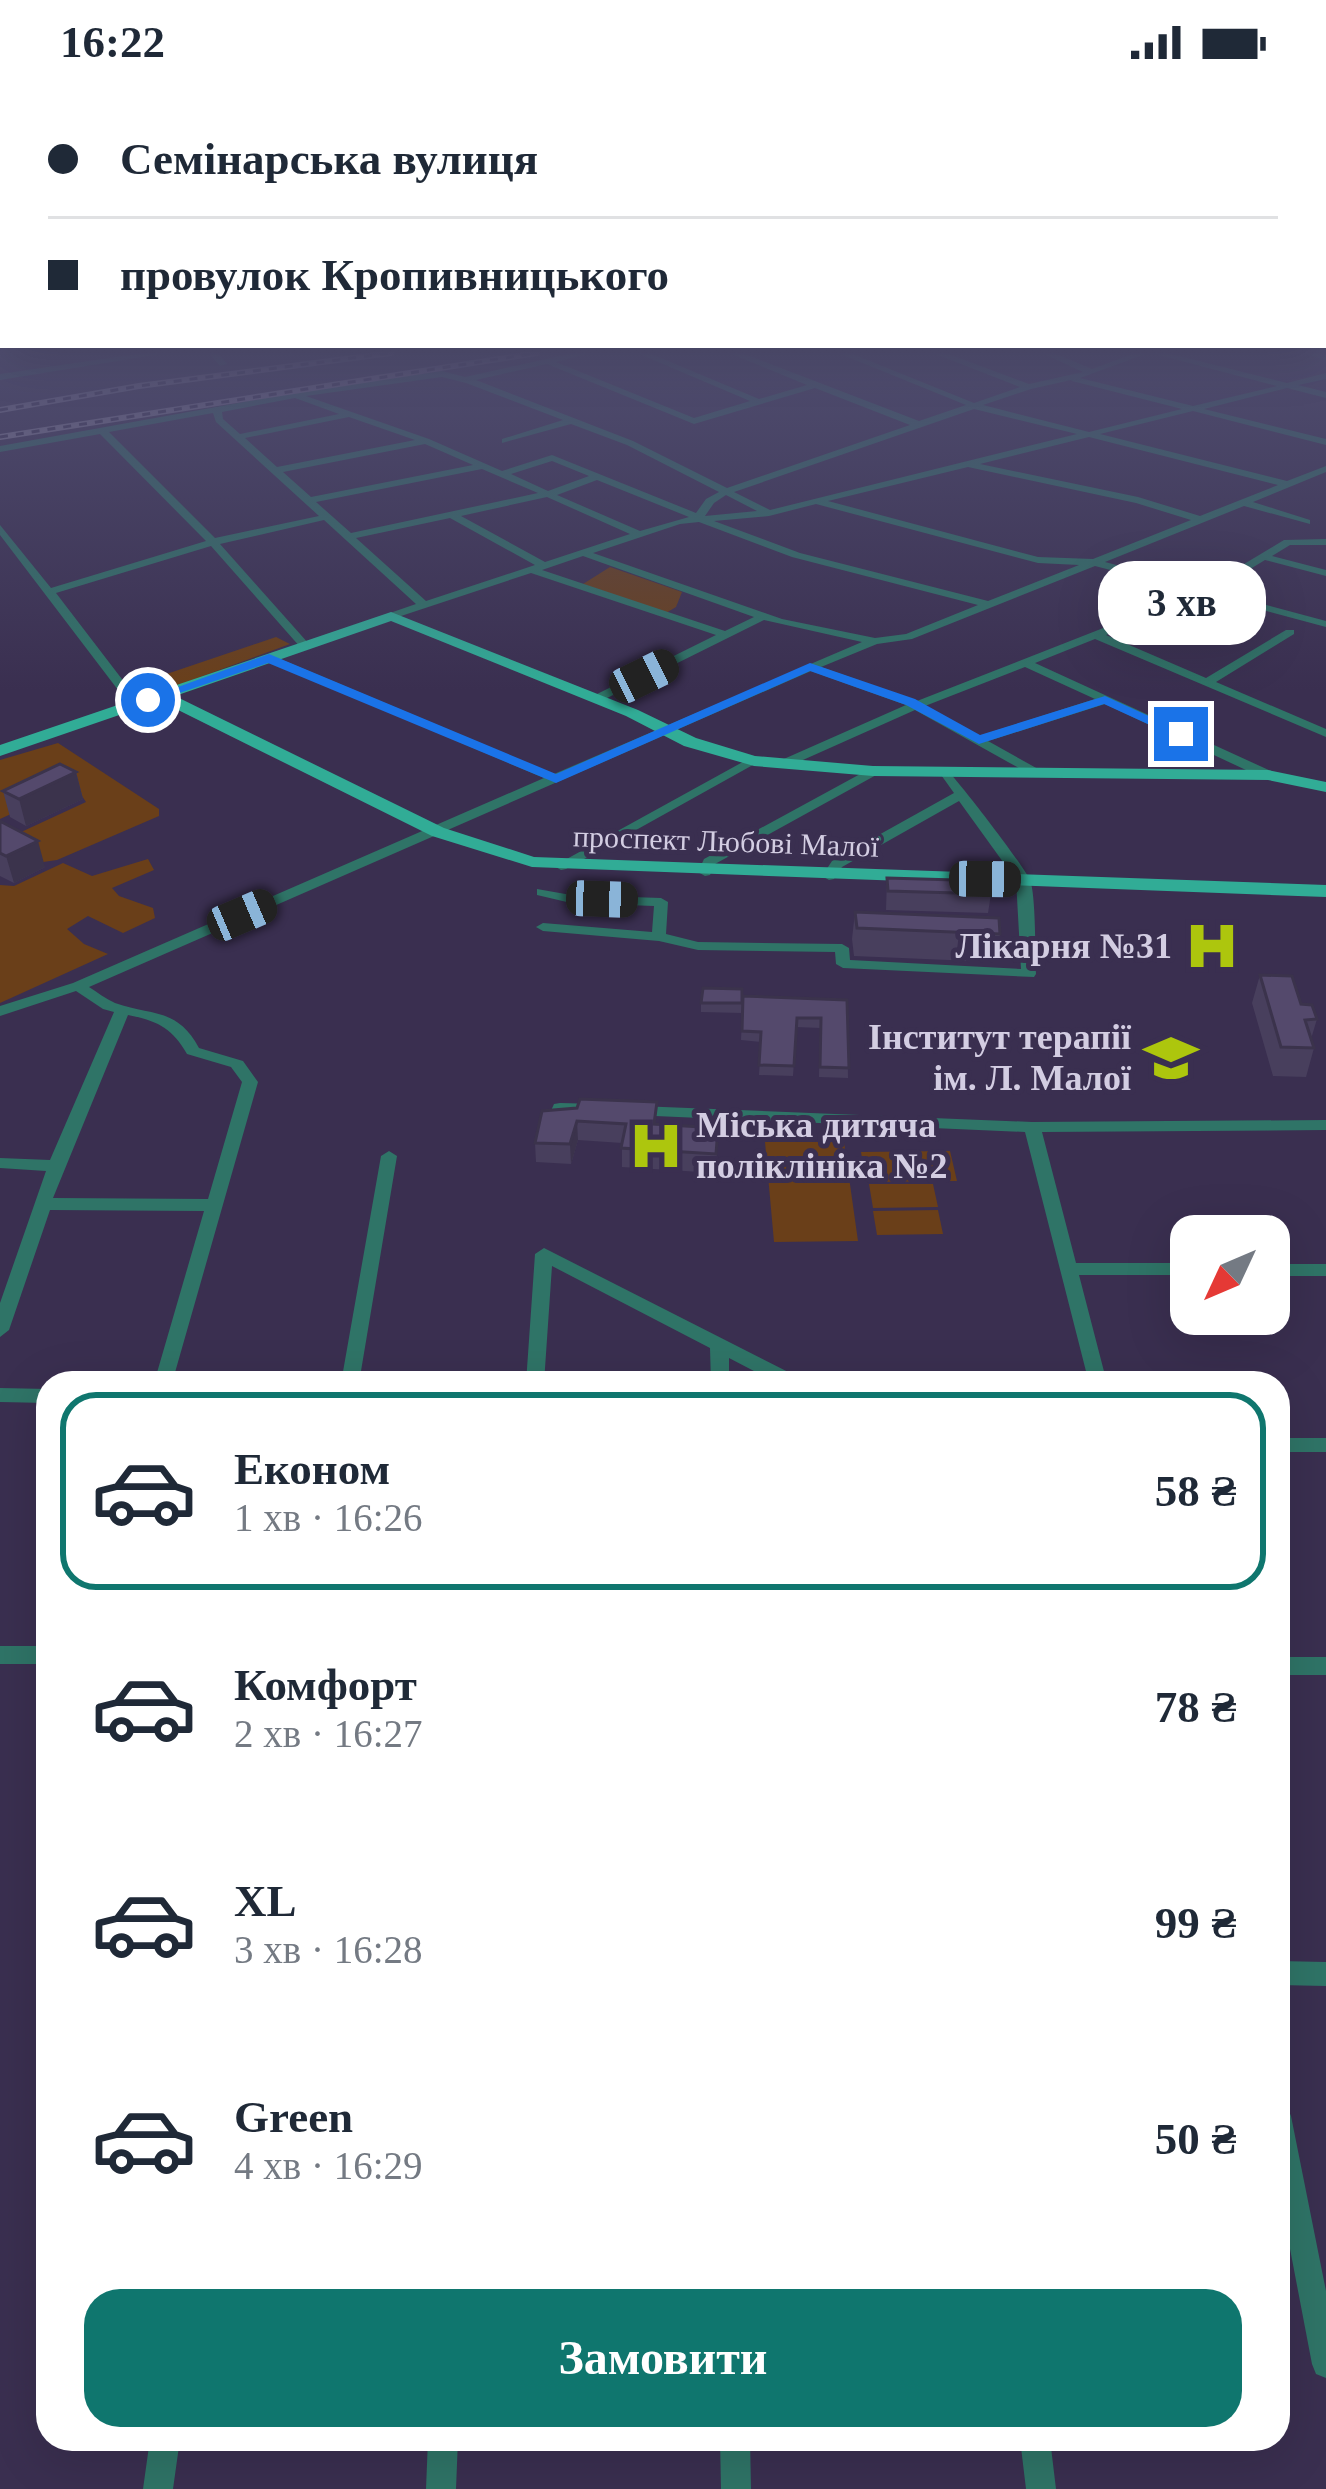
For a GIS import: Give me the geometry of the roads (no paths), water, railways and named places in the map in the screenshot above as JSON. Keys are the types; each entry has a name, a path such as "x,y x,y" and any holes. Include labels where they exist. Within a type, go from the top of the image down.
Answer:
{"main road":[{"path":"0,752 391,616 690,742 754,761 873,771 1268,775 1324,783"},
{"name":"проспект Любові Малої","path":"161,695 438,832 505,857 561,866 1326,892"}],"street":[{"path":"138,465 305,646"},
{"path":"268,465 424,604"},
{"path":"274,471 303,465"},
{"path":"502,474 529,465"},
{"path":"571,465 796,554 988,604"},
{"path":"670,465 770,513"},
{"path":"696,517 727,491 802,465"},
{"path":"391,616 696,517 770,513 955,465"},
{"path":"974,465 1138,500 1200,519"},
{"path":"1212,465 1287,484"},
{"path":"308,501 484,466 640,534"},
{"path":"0,1011 78,986 810,667 875,641 908,637 1326,469"},
{"path":"349,537 549,494 599,476"},
{"path":"816,502 1038,560 1094,562 1326,624"},
{"path":"1243,502 1306,522"},
{"path":"781,765 914,706 1204,593 1288,542 1306,522 1326,512"},
{"path":"454,516 539,568 727,635"},
{"path":"49,592 213,542 326,517"},
{"path":"0,528 135,704"},
{"path":"1288,542 1326,542"},
{"path":"584,553 764,616 875,641"},
{"path":"1264,557 1326,573"},
{"path":"597,699 764,616"},
{"path":"1207,682 1290,632"},
{"path":"1098,636 1326,733"},
{"path":"269,658 556,779"},
{"path":"1028,664 1268,775"},
{"path":"810,667 914,706 1033,772"},
{"path":"979,740 1105,700"},
{"path":"561,866 754,761"},
{"path":"705,872 709,862 873,771"},
{"path":"543,927 659,937 698,946 842,948 843,964 1029,974 1024,880 945,772"},
{"path":"829,876 836,864 962,794"},
{"path":"542,892 571,899 661,902 659,937"},
{"path":"78,986 122,1011 157,1016 184,1034 193,1051 237,1064 250,1082 166,1371"},
{"path":"0,1330 56,1166 122,1011"},
{"path":"553,1124 560,1108 1032,1127 1326,1125"},
{"path":"1032,1127 1095,1371"},
{"path":"352,1371 389,1156"},
{"path":"0,1163 56,1166"},
{"path":"43,1204 211,1205"},
{"path":"536,1371 544,1254 770,1371"},
{"path":"1068,1269 1170,1270"},
{"path":"1290,1270 1326,1270"},
{"path":"719,1344 720,1371"},
{"path":"0,1395 36,1396"},
{"path":"1290,1445 1326,1445"},
{"path":"0,1655 36,1655"},
{"path":"1290,1666 1326,1666"},
{"path":"1290,1973 1326,1974"},
{"path":"1290,2178 1326,2364"},
{"path":"158,2489 163,2451"},
{"path":"441,2489 443,2451"},
{"path":"735,2451 736,2489"},
{"path":"1036,2451 1041,2489"}],"place":[{"name":"Лікарня №31","path":"1212,946"},
{"name":"Інститут терапії ім. Л. Малої","path":"1171,1058"},
{"name":"Міська дитяча поліклініка №2","path":"656,1146"}]}
